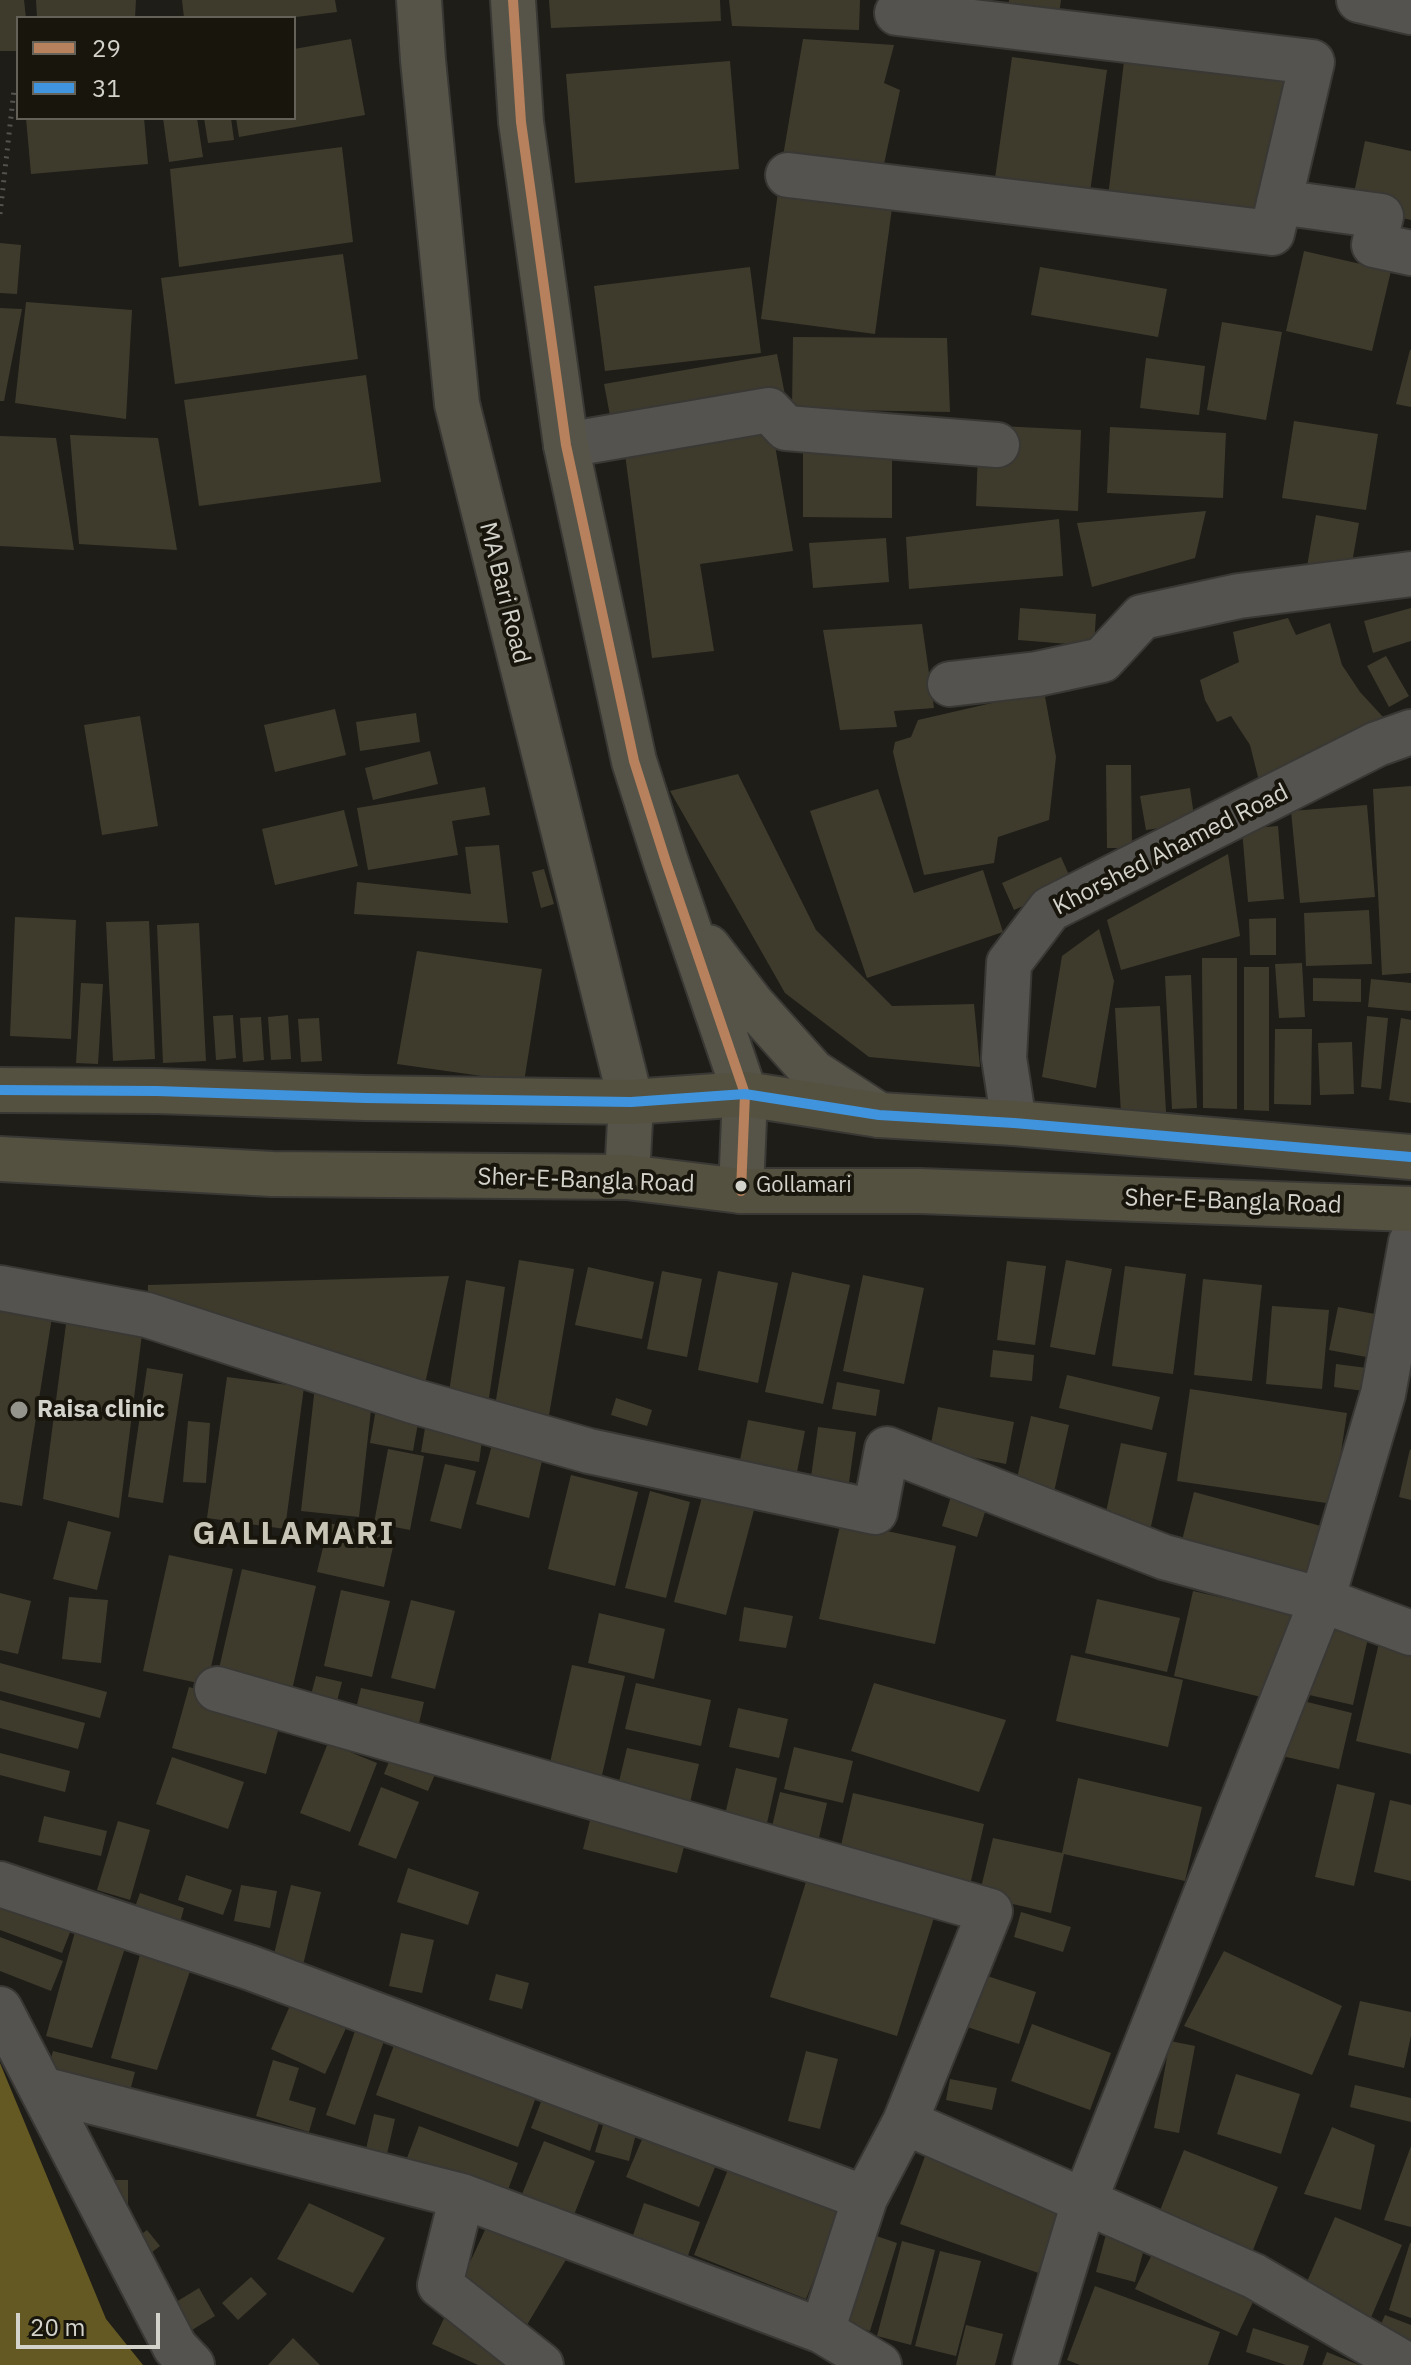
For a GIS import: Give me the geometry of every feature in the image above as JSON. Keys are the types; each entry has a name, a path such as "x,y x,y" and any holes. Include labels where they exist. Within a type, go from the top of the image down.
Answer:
{"highway":[{"path":"0,1090 631,1102 745,1094 879,1115 1014,1123 1411,1157"},
{"name":"Sher-E-Bangla Road","path":"0,1159 272,1174 627,1177 705,1184 741,1191 920,1191 1411,1209"}],"main road":[{"name":"MA Bari Road","path":"419,0 457,404 631,1102 627,1177"},
{"path":"513,0 521,122 566,445 634,761 745,1094 741,1191"},
{"path":"685,916 752,1004 813,1072 879,1115"}],"street":[{"path":"1359,0 1411,12"},
{"path":"788,175 1272,233 1312,62 897,13"},
{"path":"1279,202 1381,216 1374,245 1411,253"},
{"path":"566,445 769,410 786,428 997,445"},
{"path":"950,684 1037,674 1102,660 1142,617 1239,596 1411,574"},
{"name":"Khorshed Ahamed Road","path":"1014,1123 1004,1058 1009,963 1050,909 1377,744 1411,732"},
{"path":"1035,2365 1084,2202 1322,1600 1383,1394 1411,1242"},
{"path":"0,1288 127,1310 413,1401 589,1451 875,1512 887,1449 1164,1557 1322,1600 1411,1633"},
{"path":"217,1689 990,1911 905,2122 865,2198 822,2331"},
{"path":"0,1884 251,1968 865,2198"},
{"path":"0,2009 175,2347 192,2365"},
{"path":"42,2089 462,2196 822,2331 879,2365"},
{"path":"905,2122 1254,2276 1407,2365"},
{"path":"462,2196 440,2285 541,2365"}],"path":[{"path":"0,214 14,90"}],"shaded area":[{"path":"0,2063 106,2319 143,2365 0,2365"}],"building":[{"path":"0,0 24,0 26,16 16,16 16,51 0,51"},
{"path":"36,0 136,0 135,16 37,16"},
{"path":"182,0 335,0 337,12 296,17 184,16"},
{"path":"549,0 720,0 721,21 551,28"},
{"path":"729,0 860,0 859,30 732,26"},
{"path":"1009,0 1061,0 1058,22 1007,14"},
{"path":"351,39 365,115 239,137 236,120 296,120 296,49"},
{"path":"803,39 894,45 884,83 900,90 884,164 783,156"},
{"path":"1012,57 1107,70 1090,192 995,178"},
{"path":"730,61 739,169 575,183 566,74"},
{"path":"1124,61 1284,80 1268,215 1108,197"},
{"path":"26,120 144,120 148,164 31,174"},
{"path":"163,120 197,120 203,157 169,162"},
{"path":"204,120 231,120 234,140 208,143"},
{"path":"1365,141 1411,151 1411,220 1351,207"},
{"path":"342,147 353,242 179,267 170,169"},
{"path":"778,192 892,208 875,334 761,319"},
{"path":"0,243 21,245 17,294 0,293"},
{"path":"1304,251 1391,271 1372,351 1286,331"},
{"path":"343,254 358,359 175,384 161,278"},
{"path":"750,267 761,353 605,371 594,286"},
{"path":"1040,267 1167,289 1158,337 1031,315"},
{"path":"26,302 132,310 126,419 15,403"},
{"path":"0,308 22,309 4,401 0,401"},
{"path":"1222,322 1282,332 1266,420 1207,410"},
{"path":"793,337 947,338 950,412 792,409"},
{"path":"1411,350 1411,407 1396,404"},
{"path":"777,354 786,400 613,431 604,384"},
{"path":"1146,358 1205,366 1199,415 1140,408"},
{"path":"366,375 381,482 199,506 184,400"},
{"path":"769,410 793,551 700,564 714,651 652,658 623,439"},
{"path":"1294,421 1378,434 1366,510 1282,498"},
{"path":"979,425 1081,430 1078,511 976,506"},
{"path":"1110,427 1226,433 1223,498 1107,493"},
{"path":"803,434 892,435 892,518 803,517"},
{"path":"70,435 158,438 177,550 79,544"},
{"path":"0,436 56,438 74,550 0,546"},
{"path":"1206,511 1195,558 1092,587 1077,523"},
{"path":"1316,515 1359,523 1349,580 1306,572"},
{"path":"1059,519 1063,576 909,589 906,537"},
{"path":"886,538 889,582 813,588 809,543"},
{"path":"1020,608 1096,614 1094,646 1018,640"},
{"path":"1411,608 1411,641 1373,653 1364,621"},
{"path":"1288,618 1296,635 1330,623 1342,665 1360,692 1384,718 1260,785 1250,745 1231,716 1217,722 1205,700 1200,680 1239,662 1233,632"},
{"path":"922,624 934,708 894,711 897,727 840,730 823,630"},
{"path":"1386,656 1409,696 1389,707 1367,666"},
{"path":"1044,691 1056,757 1049,820 998,837 994,863 924,875 893,752 895,742 911,737 918,720"},
{"path":"335,709 346,755 275,772 264,725"},
{"path":"416,713 420,742 360,751 356,722"},
{"path":"140,716 158,826 102,835 84,725"},
{"path":"430,751 438,784 373,800 365,768"},
{"path":"1106,765 1131,765 1132,848 1107,848"},
{"path":"738,774 816,930 892,1006 974,1004 980,1067 869,1057 785,993 670,791"},
{"path":"1411,786 1411,973 1382,975 1373,789"},
{"path":"485,787 490,815 452,821 458,855 368,870 357,808"},
{"path":"1190,788 1195,823 1146,830 1140,796"},
{"path":"878,789 914,893 983,870 1003,932 867,978 810,811"},
{"path":"1367,805 1375,897 1300,903 1291,811"},
{"path":"344,810 358,866 275,885 262,829"},
{"path":"1278,826 1284,899 1248,902 1242,829"},
{"path":"499,845 508,923 354,914 357,882 471,894 465,847"},
{"path":"1228,854 1240,936 1121,970 1107,920"},
{"path":"1061,857 1073,884 1014,910 1002,883"},
{"path":"544,869 554,904 541,908 532,872"},
{"path":"1369,910 1372,964 1306,966 1304,913"},
{"path":"15,917 76,920 71,1039 10,1036"},
{"path":"1276,918 1276,955 1250,955 1249,919"},
{"path":"149,921 155,1059 113,1061 106,922"},
{"path":"199,923 206,1061 163,1063 157,925"},
{"path":"1099,929 1114,981 1096,1088 1042,1077 1062,956"},
{"path":"417,951 542,969 524,1082 397,1064"},
{"path":"1202,958 1237,958 1237,1109 1203,1108"},
{"path":"1302,963 1305,1017 1279,1018 1275,964"},
{"path":"1244,967 1269,967 1269,1111 1244,1110"},
{"path":"1191,975 1197,1108 1172,1109 1165,976"},
{"path":"1313,978 1361,979 1361,1002 1313,1001"},
{"path":"1371,979 1411,983 1411,1011 1368,1007"},
{"path":"81,983 103,984 98,1064 76,1063"},
{"path":"1160,1006 1166,1112 1121,1114 1115,1008"},
{"path":"233,1015 236,1058 216,1060 213,1016"},
{"path":"288,1015 291,1059 271,1060 268,1017"},
{"path":"1367,1016 1388,1018 1381,1089 1361,1087"},
{"path":"261,1017 264,1060 243,1062 240,1018"},
{"path":"319,1018 322,1061 301,1062 298,1019"},
{"path":"1401,1018 1411,1020 1411,1103 1389,1100"},
{"path":"1275,1029 1312,1029 1311,1105 1274,1104"},
{"path":"1352,1042 1354,1094 1320,1095 1318,1043"},
{"path":"519,1260 574,1269 548,1421 494,1412"},
{"path":"1066,1260 1112,1269 1095,1355 1050,1347"},
{"path":"1007,1261 1046,1266 1035,1345 997,1340"},
{"path":"1125,1266 1186,1274 1173,1374 1112,1366"},
{"path":"588,1267 654,1282 642,1339 575,1325"},
{"path":"662,1271 702,1279 687,1357 647,1349"},
{"path":"718,1271 778,1283 758,1383 698,1370"},
{"path":"792,1272 850,1285 823,1404 765,1392"},
{"path":"863,1275 924,1288 904,1384 843,1371"},
{"path":"449,1276 424,1388 147,1315 148,1285"},
{"path":"1203,1279 1262,1285 1252,1381 1194,1375"},
{"path":"466,1280 505,1287 489,1398 449,1392"},
{"path":"1272,1306 1329,1310 1322,1389 1266,1384"},
{"name":"Raisa clinic","path":"0,1307 52,1317 22,1506 0,1502"},
{"path":"1338,1307 1385,1316 1377,1359 1329,1350"},
{"path":"68,1309 143,1326 119,1518 43,1499"},
{"path":"993,1350 1034,1355 1032,1381 990,1377"},
{"path":"1336,1364 1367,1368 1364,1391 1334,1387"},
{"path":"147,1368 183,1374 163,1503 128,1497"},
{"path":"1067,1375 1160,1397 1152,1430 1059,1408"},
{"path":"227,1377 304,1387 285,1529 207,1518"},
{"path":"837,1382 880,1390 876,1416 832,1409"},
{"path":"315,1386 373,1392 359,1517 301,1511"},
{"path":"1190,1389 1347,1413 1333,1504 1177,1481"},
{"path":"616,1398 652,1410 647,1426 611,1415"},
{"path":"377,1403 420,1412 413,1451 370,1443"},
{"path":"938,1407 1014,1422 1006,1464 930,1449"},
{"path":"427,1416 484,1426 479,1462 421,1452"},
{"path":"1031,1416 1069,1425 1054,1492 1016,1483"},
{"path":"748,1420 805,1431 796,1477 739,1465"},
{"path":"188,1421 210,1423 206,1483 183,1482"},
{"path":"818,1427 856,1432 847,1497 809,1491"},
{"path":"496,1430 546,1443 529,1518 476,1504"},
{"path":"1121,1443 1167,1453 1150,1531 1104,1521"},
{"path":"388,1449 424,1456 410,1530 374,1523"},
{"path":"1411,1450 1411,1500 1399,1497"},
{"path":"445,1464 476,1471 461,1529 430,1521"},
{"path":"571,1475 638,1492 615,1586 548,1569"},
{"path":"650,1491 690,1502 666,1598 625,1588"},
{"path":"1194,1492 1321,1526 1305,1586 1179,1553"},
{"path":"952,1493 988,1503 977,1537 942,1526"},
{"path":"702,1497 754,1510 726,1615 674,1602"},
{"path":"68,1521 111,1532 97,1590 53,1579"},
{"path":"841,1521 956,1546 935,1644 819,1619"},
{"path":"329,1523 395,1538 384,1587 317,1572"},
{"path":"169,1555 233,1569 207,1685 143,1671"},
{"path":"242,1569 316,1586 292,1690 218,1673"},
{"path":"341,1590 390,1601 372,1677 324,1666"},
{"path":"1193,1591 1297,1615 1278,1701 1174,1676"},
{"path":"0,1593 31,1601 18,1654 0,1650"},
{"path":"69,1597 108,1600 101,1663 62,1659"},
{"path":"1097,1599 1180,1618 1167,1672 1085,1653"},
{"path":"411,1600 455,1611 435,1689 391,1678"},
{"path":"744,1607 793,1616 786,1648 739,1641"},
{"path":"599,1613 665,1629 654,1679 588,1663"},
{"path":"1320,1627 1368,1638 1353,1705 1305,1694"},
{"path":"1379,1643 1411,1651 1411,1754 1356,1741"},
{"path":"1071,1655 1183,1680 1168,1747 1056,1721"},
{"path":"0,1663 107,1692 100,1718 0,1691"},
{"path":"572,1665 625,1676 599,1788 547,1776"},
{"path":"316,1676 342,1682 334,1712 308,1706"},
{"path":"636,1683 711,1700 701,1746 625,1729"},
{"path":"874,1683 1006,1720 979,1792 851,1751"},
{"path":"189,1687 283,1713 266,1774 172,1748"},
{"path":"361,1688 424,1702 417,1732 354,1717"},
{"path":"1295,1699 1352,1713 1339,1769 1282,1756"},
{"path":"0,1700 85,1723 78,1749 0,1728"},
{"path":"738,1708 788,1719 779,1758 729,1747"},
{"path":"328,1743 377,1763 350,1832 300,1813"},
{"path":"794,1747 853,1761 843,1803 784,1789"},
{"path":"627,1748 699,1764 689,1807 617,1790"},
{"path":"0,1753 70,1771 65,1792 0,1775"},
{"path":"392,1754 436,1772 428,1791 384,1774"},
{"path":"172,1757 244,1782 228,1829 156,1804"},
{"path":"736,1768 777,1778 765,1832 723,1823"},
{"path":"1078,1778 1202,1807 1185,1881 1064,1854 1051,1913 979,1896 993,1838 1062,1853"},
{"path":"1337,1784 1375,1793 1354,1886 1315,1877"},
{"path":"381,1787 419,1802 396,1859 358,1845"},
{"path":"780,1792 827,1803 815,1855 768,1844"},
{"path":"853,1793 984,1824 968,1894 837,1863"},
{"path":"1390,1800 1411,1805 1411,1881 1374,1872"},
{"path":"594,1804 689,1828 677,1873 583,1849"},
{"path":"44,1816 107,1831 101,1856 38,1842"},
{"path":"118,1821 150,1830 130,1900 97,1890"},
{"path":"408,1868 479,1892 468,1925 397,1902"},
{"path":"810,1869 937,1908 897,2036 770,1997"},
{"path":"186,1875 232,1890 223,1915 178,1900"},
{"path":"241,1885 277,1891 270,1928 234,1921"},
{"path":"291,1885 321,1892 303,1965 273,1958"},
{"path":"0,1890 76,1917 62,1953 0,1930"},
{"path":"140,1893 184,1908 177,1933 131,1918"},
{"path":"1021,1912 1071,1927 1063,1952 1014,1937"},
{"path":"78,1921 129,1936 92,2048 46,2036"},
{"path":"401,1933 434,1940 422,1993 389,1986"},
{"path":"0,1937 63,1961 51,1991 0,1971"},
{"path":"143,1944 194,1959 157,2070 111,2058"},
{"path":"1224,1951 1342,2006 1312,2075 1184,2026"},
{"path":"969,1970 1036,1992 1019,2044 952,2022"},
{"path":"496,1974 529,1983 522,2009 489,2000"},
{"path":"292,2001 347,2026 325,2074 271,2049"},
{"path":"1360,2001 1411,2012 1411,2036 1404,2068 1348,2055"},
{"path":"1032,2024 1111,2053 1090,2110 1011,2081"},
{"path":"355,2031 384,2041 355,2125 326,2115"},
{"path":"398,2034 540,2086 518,2147 376,2095"},
{"path":"1170,2041 1195,2046 1179,2133 1154,2128"},
{"path":"53,2051 135,2072 126,2106 44,2084"},
{"path":"806,2051 838,2059 820,2129 788,2121"},
{"path":"273,2060 299,2068 289,2100 316,2108 309,2132 256,2116"},
{"path":"1236,2074 1300,2094 1281,2154 1217,2134"},
{"path":"950,2079 997,2088 992,2110 946,2100"},
{"path":"1355,2085 1411,2098 1411,2122 1350,2107"},
{"path":"542,2099 601,2117 590,2151 531,2128"},
{"path":"374,2114 395,2119 387,2154 366,2149"},
{"path":"603,2125 636,2134 629,2161 595,2152"},
{"path":"419,2126 518,2163 506,2195 407,2158"},
{"path":"1332,2127 1375,2145 1361,2210 1304,2194"},
{"path":"646,2130 718,2160 699,2207 626,2177"},
{"path":"544,2141 595,2161 574,2215 522,2194"},
{"path":"1411,2146 1411,2227 1384,2220"},
{"path":"928,2148 1071,2200 1044,2275 900,2224"},
{"path":"1184,2150 1278,2187 1253,2250 1159,2213"},
{"path":"731,2162 843,2206 806,2299 694,2255"},
{"path":"109,2180 128,2180 128,2206 108,2206"},
{"path":"309,2203 385,2238 353,2293 277,2259"},
{"path":"644,2203 700,2222 686,2261 631,2241"},
{"path":"491,2217 570,2253 503,2365 478,2365 432,2344"},
{"path":"1335,2217 1402,2245 1370,2320 1303,2291"},
{"path":"1108,2227 1147,2238 1135,2282 1096,2272"},
{"path":"147,2230 160,2246 143,2259 130,2243"},
{"path":"859,2230 897,2243 870,2331 831,2319"},
{"path":"1159,2240 1260,2287 1237,2336 1135,2289"},
{"path":"902,2241 935,2250 911,2345 877,2336"},
{"path":"1411,2243 1411,2318 1389,2310"},
{"path":"940,2251 981,2261 956,2356 915,2346"},
{"path":"251,2277 267,2294 238,2320 222,2303"},
{"path":"1095,2286 1220,2332 1208,2365 1080,2365 1067,2360"},
{"path":"199,2288 215,2316 192,2330 176,2302"},
{"path":"1385,2315 1411,2325 1411,2353 1375,2338"},
{"path":"966,2325 1003,2334 995,2365 956,2365"},
{"path":"1253,2328 1309,2346 1303,2365 1286,2365 1246,2352"},
{"path":"293,2338 320,2365 268,2365"},
{"path":"1327,2352 1359,2365 1322,2365"}],"transit line":[{"name":"29","path":"513,0 521,122 566,445 634,761 745,1094 741,1191"},
{"name":"31","path":"0,1090 631,1102 745,1094 879,1115 1014,1123 1411,1157"}],"place":[{"name":"Gollamari","path":"741,1186"},
{"name":"Raisa clinic","path":"19,1410"}],"district":[{"name":"GALLAMARI","path":"294,1535"}]}
